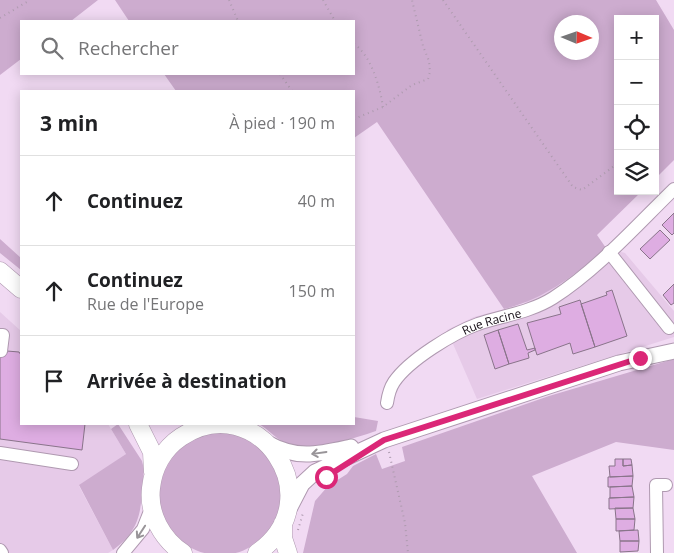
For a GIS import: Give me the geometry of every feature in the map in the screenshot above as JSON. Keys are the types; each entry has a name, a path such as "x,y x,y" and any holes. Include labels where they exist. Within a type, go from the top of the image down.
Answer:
{"highway":[{"path":"0,271 20,289"},
{"path":"138,425 152,452 152,506 161,531 183,553"},
{"path":"190,425 236,426 252,432 266,442 278,456 287,476 290,497 283,538 288,553"},
{"path":"152,479 158,462 171,445 189,432 205,426"},
{"path":"257,553 274,538 285,519"}],"main road":[{"path":"619,363 672,335"},
{"path":"285,519 302,484 315,472 384,440 619,363 674,351"},
{"path":"266,442 285,452 306,455 384,440"}],"street":[{"name":"Rue Racine","path":"387,403 394,383 400,374 448,339 480,324 542,304 559,294 609,252 674,188"},
{"path":"609,252 672,335"},
{"path":"0,335 3,335 1,350"},
{"path":"0,453 72,464"},
{"path":"657,553 656,485 666,485"},
{"path":"123,553 143,529 152,506"}],"path":[{"path":"0,18 30,0"},
{"path":"229,0 238,20"},
{"path":"323,0 334,20"},
{"path":"355,119 382,107 412,85 425,82 430,72 412,0"},
{"path":"443,0 573,187 582,190 614,166"},
{"path":"355,45 362,49 380,91 382,107"},
{"path":"281,75 291,90"},
{"path":"384,440 392,462 396,492 405,523 408,553"},
{"path":"297,535 305,506"}],"shaded area":[{"path":"0,0 98,0 72,20 20,20 20,60 0,75"},
{"path":"115,0 656,0 674,30 674,160 659,175 659,15 614,15 614,195 638,195 597,235 606,248 559,285 533,299 504,309 377,122 355,137 355,90 175,90 165,75 355,75 355,20 128,20"},
{"path":"0,239 20,257 20,269 0,253"},
{"path":"606,248 625,253 674,311 674,337 477,399 447,330 474,317 523,304"},
{"path":"0,312 20,330 20,425 109,425 126,454 79,486 113,550 108,553 0,553"},
{"path":"674,359 674,450 616,442 532,476 577,553 303,553 315,501 328,486 347,474 353,466 376,454 382,469 405,461 402,447 549,396"},
{"path":"355,417 378,421 376,431 332,443 307,447 284,442 260,425 355,425"},
{"path":"119,425 142,461 144,469 141,504 136,524 131,533 113,550 79,485 126,454 111,429"},
{"path":"220,433 243,438 263,451 276,471 281,494 279,506 270,528 254,544 243,550 226,554 214,554 197,550 177,537 164,517 159,494 164,471 177,451 197,438"}],"building":[{"path":"674,213 674,233 672,235 662,225"},
{"path":"660,230 670,240 650,259 640,249"},
{"path":"674,284 674,303 671,305 663,295"},
{"path":"612,290 627,336 595,347 581,304 607,295 606,292"},
{"path":"580,300 595,347 573,354 570,343 537,355 527,323 561,314 559,307"},
{"path":"518,324 527,350 535,348 535,350 528,353 529,358 509,364 498,330"},
{"path":"498,330 509,364 495,369 484,335"},
{"path":"7,351 20,354 20,425 85,425 82,450 0,439 0,352 7,353"},
{"path":"615,459 623,459 623,466 632,465 633,476 610,477 609,466 615,466"},
{"path":"623,459 631,459 632,465 623,466"},
{"path":"633,476 632,486 608,487 608,477"},
{"path":"632,486 634,497 610,498 610,487"},
{"path":"634,497 633,508 609,509 609,498"},
{"path":"615,508 633,508 635,519 616,519"},
{"path":"616,519 635,519 634,530 616,531"},
{"path":"638,530 639,541 620,541 619,531"},
{"path":"620,541 639,541 638,551 620,552"}],"route":[{"path":"326,477 384,440 619,363 640,358"}]}
